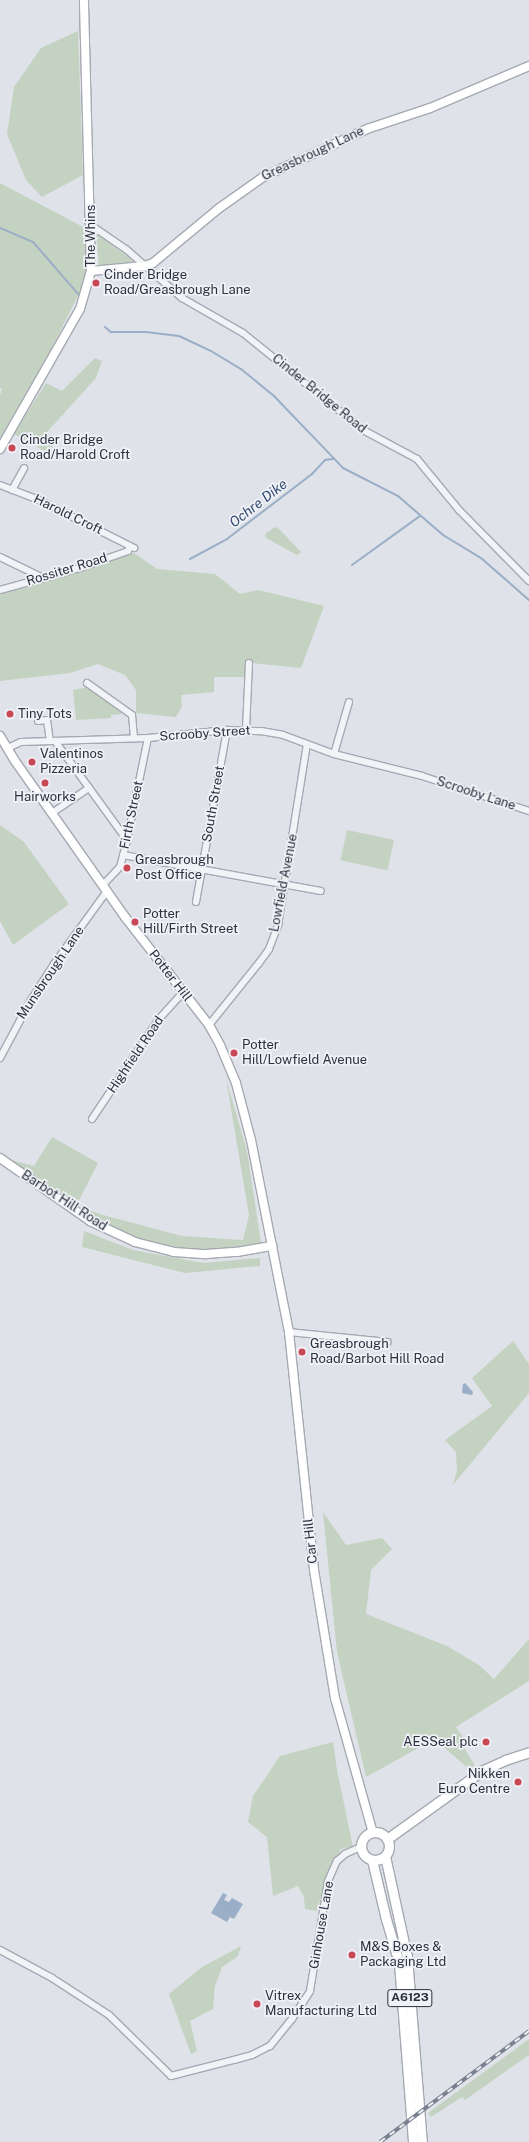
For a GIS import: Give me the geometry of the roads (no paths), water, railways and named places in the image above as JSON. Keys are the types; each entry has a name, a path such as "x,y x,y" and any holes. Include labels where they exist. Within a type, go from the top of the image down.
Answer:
{"main road":[{"name":"The Whins","path":"0,448 80,309 92,271 92,226 84,0"},
{"name":"Greasbrough Lane","path":"92,271 144,266 160,259 218,209 263,176 286,164 367,129 430,108 529,66"},
{"name":"Potter Hill","path":"0,736 105,888 209,1025 220,1045 236,1083 251,1140 272,1246"},
{"name":"Barbot Hill Road","path":"0,1158 90,1221 135,1242 163,1250 206,1254 272,1246"},
{"name":"Car Hill","path":"272,1246 289,1332 314,1570 325,1645 335,1698 372,1833"},
{"path":"361,1847 365,1836 372,1833 380,1834 387,1839 484,1770 505,1760 529,1752"},
{"name":"A6123","path":"387,1839 389,1848 385,1856 407,1957 422,2142"},
{"name":"A6123","path":"361,1847 364,1856 372,1860 386,1919 399,1963 413,2142"},
{"path":"372,1860 385,1856"}],"street":[{"name":"Cinder Bridge Road","path":"92,226 112,240 182,298 243,333 363,430 417,459 459,510 529,581"},
{"path":"12,490 24,468"},
{"name":"Harold Croft","path":"0,485 37,499 132,547"},
{"name":"Rossiter Road","path":"0,590 128,551 132,547"},
{"path":"0,557 43,578"},
{"path":"246,729 249,662"},
{"path":"87,683 132,715 134,738"},
{"path":"334,754 349,702"},
{"path":"38,721 47,720 52,741 128,840"},
{"name":"Scrooby Street","path":"8,748 21,742 148,738 246,729 274,733 334,754 422,776"},
{"name":"South Street","path":"196,902 227,730"},
{"name":"Firth Street","path":"105,888 120,867 128,840 148,738"},
{"name":"Lowfield Avenue","path":"209,1025 269,949 278,925 307,744"},
{"name":"Scrooby Lane","path":"422,776 529,811"},
{"path":"52,813 89,788"},
{"path":"123,855 202,871 321,892"},
{"name":"Munsbrough Lane","path":"0,1058 27,1007 105,888"},
{"name":"Highfield Road","path":"92,1119 159,1019 183,992"},
{"path":"289,1332 387,1342"},
{"name":"Ginhouse Lane","path":"0,1950 52,1978 109,2015 171,2076 252,2055 270,2046 292,2019 310,1991 328,1881 337,1861 345,1854 361,1847"}],"water":[{"path":"465,1383 473,1392 472,1395 462,1393 463,1384"},
{"path":"223,1893 227,1895 224,1900 229,1902 232,1898 243,1904 234,1919 230,1917 227,1922 211,1913"}],"waterway":[{"path":"0,228 33,242 79,295"},
{"path":"105,327 111,332 146,332 179,336 211,351 241,369 274,396 343,468 398,496 443,535 481,558 529,600"},
{"name":"Ochre Dike","path":"190,559 227,539 312,474 325,460 333,459"},
{"path":"352,565 420,516"}],"railway":[{"path":"380,2142 529,2031"}],"place":[{"name":"Cinder Bridge Road/Greasbrough Lane","path":"96,283"},
{"name":"Cinder Bridge Road/Harold Croft","path":"12,448"},
{"name":"Tiny Tots","path":"10,714"},
{"name":"Valentinos Pizzeria","path":"32,762"},
{"name":"Hairworks","path":"45,783"},
{"name":"Greasbrough Post Office","path":"127,868"},
{"name":"Potter Hill/Firth Street","path":"135,922"},
{"name":"Potter Hill/Lowfield Avenue","path":"234,1053"},
{"name":"Greasbrough Road/Barbot Hill Road","path":"302,1352"},
{"name":"AESSeal plc","path":"486,1742"},
{"name":"Nikken Euro Centre","path":"518,1782"},
{"name":"M&S Boxes & Packaging Ltd","path":"352,1955"},
{"name":"Vitrex Manufacturing Ltd","path":"257,2004"}]}
